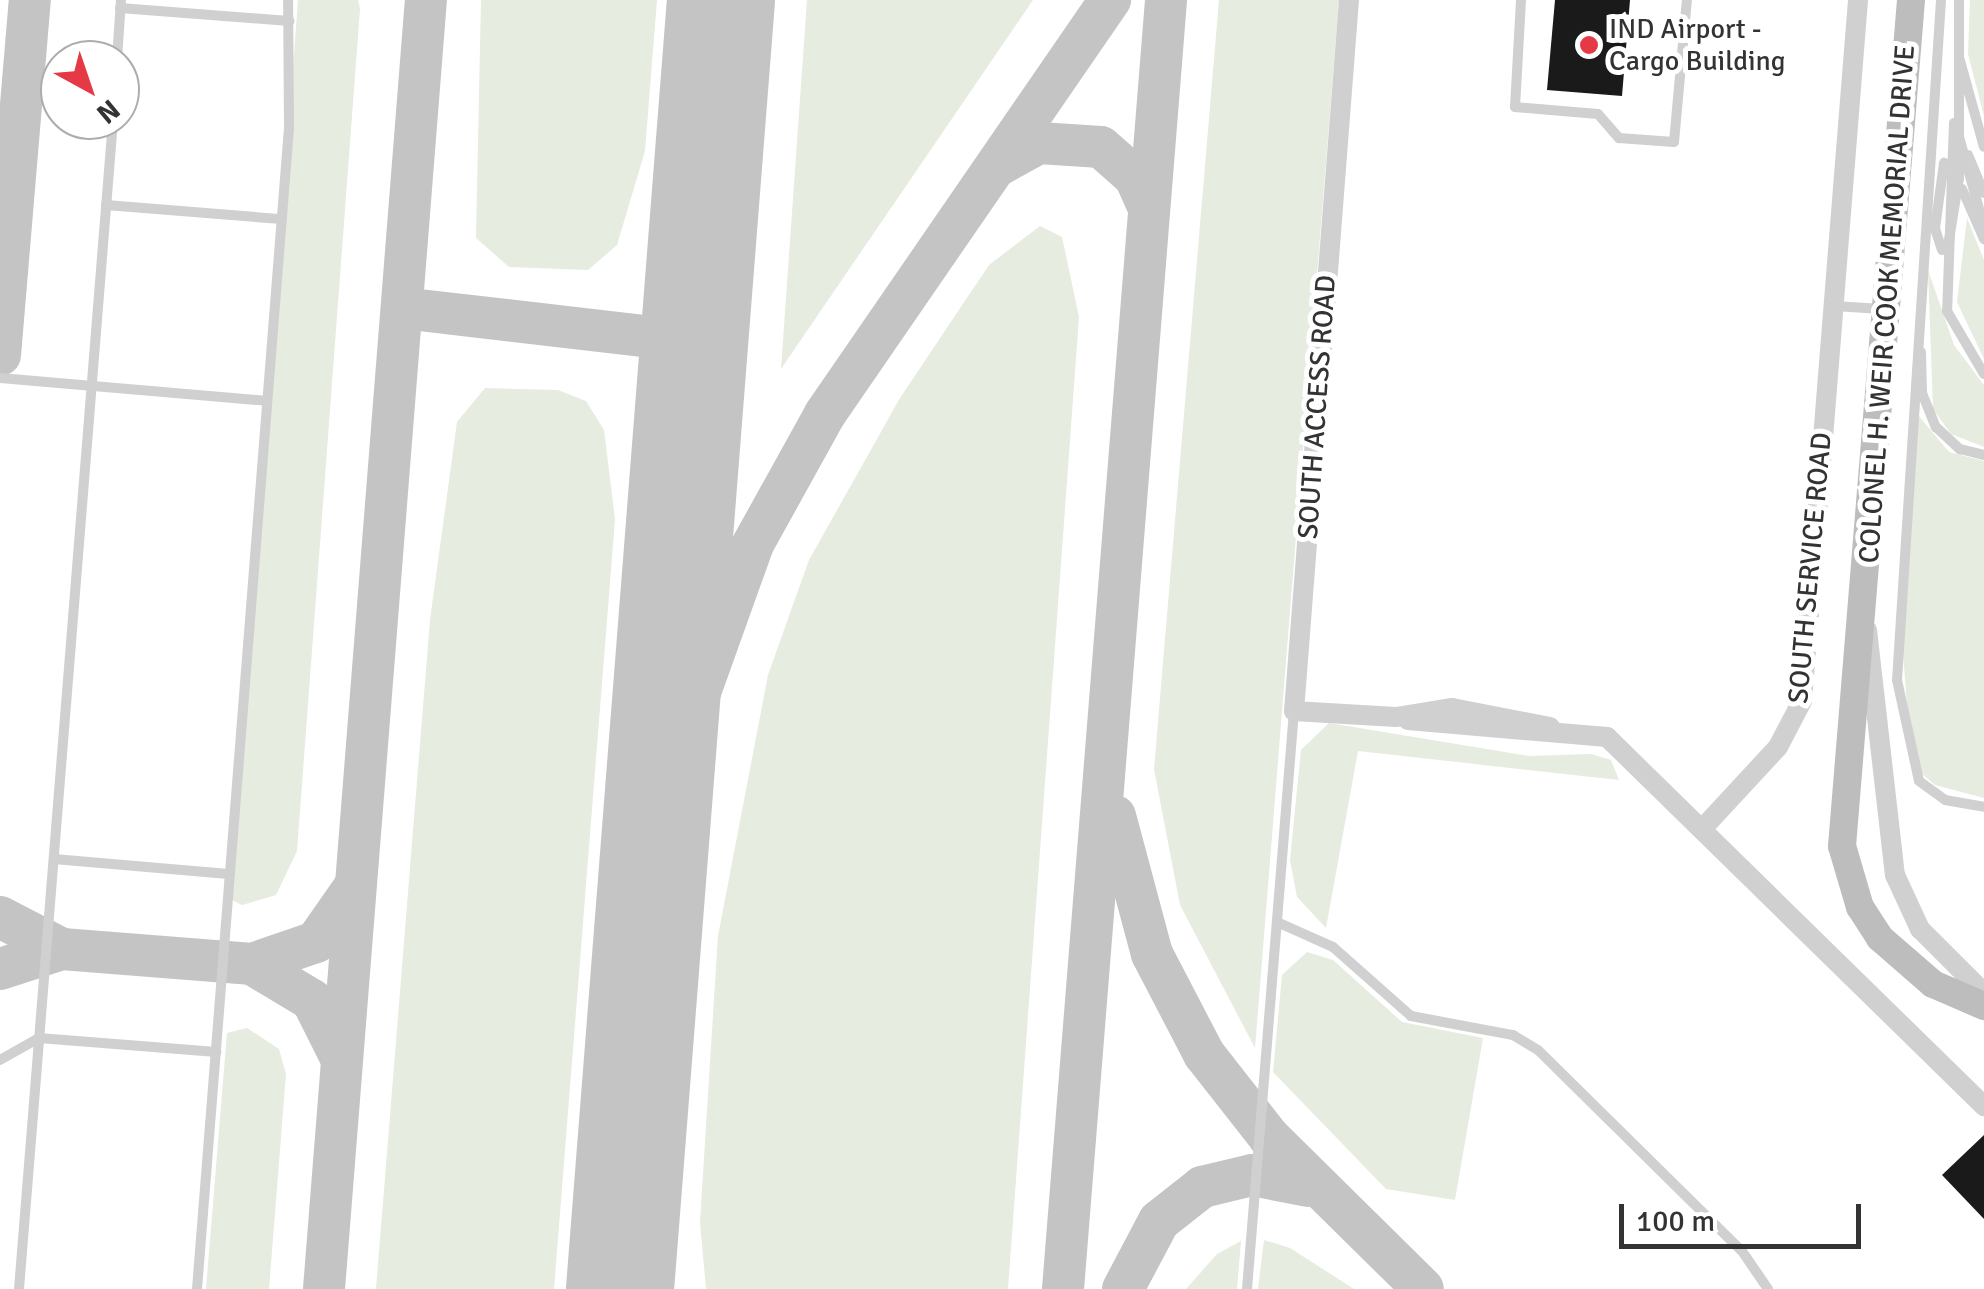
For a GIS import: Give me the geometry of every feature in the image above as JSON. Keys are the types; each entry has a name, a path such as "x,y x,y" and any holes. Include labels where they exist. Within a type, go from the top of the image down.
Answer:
{"street":[{"name":"SOUTH ACCESS ROAD","path":"1294,711 1349,0"},
{"name":"SOUTH SERVICE ROAD","path":"1703,828 1789,733 1802,700 1858,0"},
{"name":"COLONEL H. WEIR COOK MEMORIAL DRIVE","path":"1911,0 1842,846 1860,907 1891,950 1933,984 1980,995"},
{"path":"1863,608 1895,876 1920,929 1980,995"},
{"path":"1294,711 1396,717 1450,730 1550,727 1607,738 1984,1106"}],"lane":[{"path":"196,1289 281,218 288,0"},
{"path":"1521,0 1515,107 1598,114 1619,138 1674,142 1688,0"},
{"path":"1941,0 1895,628 1902,731 1924,788 1984,807"},
{"path":"1944,255 1957,230 1959,178 1954,123 1959,0"},
{"path":"118,40 120,4 290,21"},
{"path":"1956,46 1984,148"},
{"path":"1954,123 1984,193"},
{"path":"1954,123 1935,228 1944,255 1946,311 1984,374"},
{"path":"18,1289 111,140"},
{"path":"1965,150 1984,227"},
{"path":"1959,178 1984,239"},
{"path":"106,206 281,218"},
{"path":"1920,271 1925,406 1942,436 1984,455"},
{"path":"1833,306 1887,309"},
{"path":"0,378 267,401"},
{"path":"1247,1289 1294,711"},
{"path":"54,859 228,874"},
{"path":"1277,922 1332,947 1411,1016 1513,1035 1538,1050 1742,1251 1768,1289"},
{"path":"0,1060 39,1038 216,1052"}],"shaded area":[{"path":"298,0 358,0 360,9 297,851 276,895 242,905 232,900"},
{"path":"481,0 657,0 645,151 617,245 588,270 509,267 476,238"},
{"path":"807,0 1033,0 781,369"},
{"path":"1219,0 1339,0 1255,1048 1180,905 1154,769"},
{"path":"1970,0 1984,0 1984,116 1968,54"},
{"path":"1967,218 1984,260 1984,359 1957,302"},
{"path":"1040,226 1062,237 1079,317 1008,1289 706,1289 700,1222 718,936 768,675 809,560 900,398 989,265"},
{"path":"1928,270 1954,345 1984,385 1984,447 1951,434 1933,409"},
{"path":"485,388 558,390 586,401 604,430 615,519 554,1289 376,1289 430,620 457,422"},
{"path":"1918,415 1949,452 1984,461 1984,798 1935,785 1921,773 1909,731 1902,640"},
{"path":"1329,723 1529,756 1591,754 1611,760 1619,780 1358,751 1326,928 1297,897 1290,860 1301,750"},
{"path":"1307,952 1333,960 1402,1022 1483,1038 1455,1200 1386,1189 1273,1072 1282,975"},
{"path":"247,1028 279,1049 286,1074 269,1289 206,1289 227,1033"},
{"path":"1264,1240 1290,1248 1354,1289 1258,1289"},
{"path":"1241,1241 1237,1289 1186,1289 1217,1254"}],"building":[{"name":"IND Airport - Cargo Building","path":"1555,0 1630,0 1622,96 1547,90"},
{"path":"1984,1135 1984,1219 1942,1175"}],"taxiway":[{"path":"0,355 30,0"},
{"path":"324,1289 426,0"},
{"path":"638,1065 684,737 753,544 825,414 1110,0"},
{"path":"1063,1289 1166,0"},
{"path":"997,166 1039,143 1101,147 1135,177 1149,208"},
{"path":"402,308 696,342"},
{"path":"1115,816 1152,954 1204,1054 1269,1137 1423,1289"},
{"path":"0,917 62,949 252,964 316,942 353,889"},
{"path":"0,969 62,949"},
{"path":"252,964 312,1000 340,1056"},
{"path":"1123,1289 1159,1221 1202,1187 1252,1175 1308,1186"},
{"path":"626,1216 628,1289"}],"runway":[{"path":"620,1289 721,0"}],"place":[{"name":"IND Airport - Cargo Building","path":"1589,45"}]}
